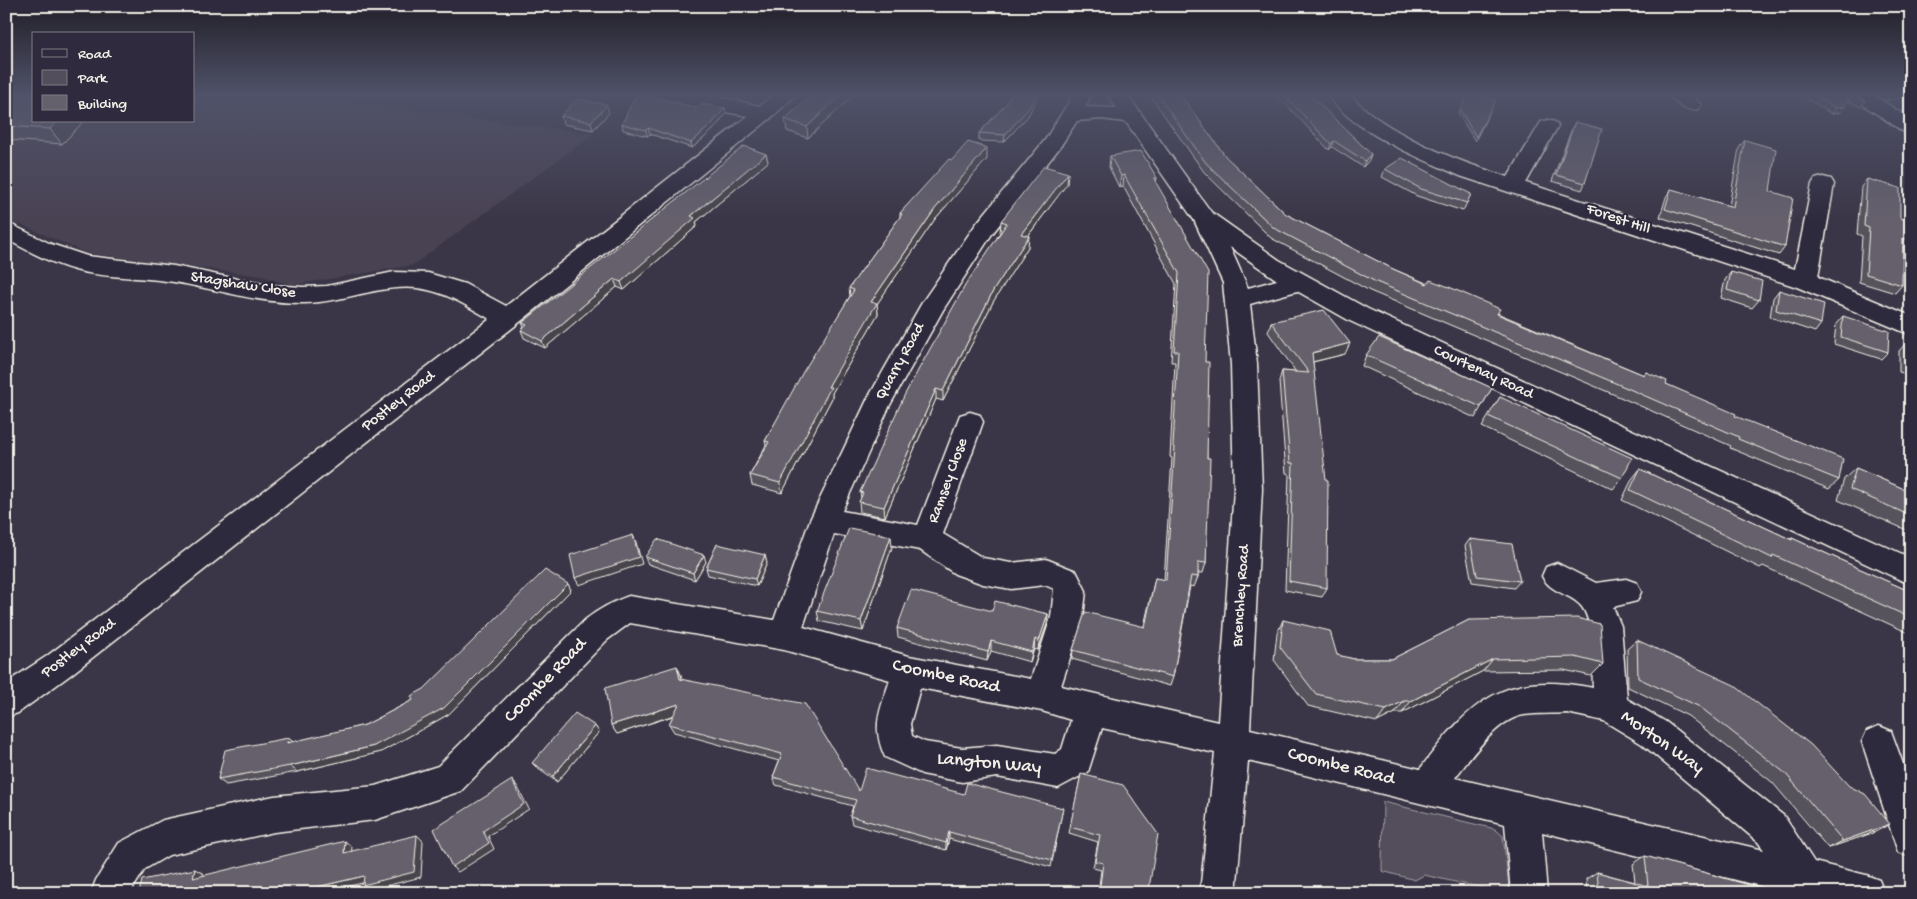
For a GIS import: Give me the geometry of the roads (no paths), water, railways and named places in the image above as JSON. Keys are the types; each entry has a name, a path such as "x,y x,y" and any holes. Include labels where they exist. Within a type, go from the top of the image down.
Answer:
{"street":[{"name":"Postley Road","path":"6,702 58,666 508,318 737,136"},
{"name":"Quarry Road","path":"784,636 824,520 877,405 932,307 984,229 1057,136"},
{"name":"Courtenay Road","path":"1146,136 1203,216 1272,266 1300,282 1358,315 1911,572"},
{"name":"Forest Hill","path":"1394,136 1416,148 1468,171 1805,281 1911,326"},
{"path":"1514,185 1542,136"},
{"path":"1805,281 1823,184"},
{"name":"Brenchley Road","path":"1203,216 1236,283 1244,364 1248,489 1233,741 1218,893"},
{"name":"Stagshaw Close","path":"6,229 43,249 84,264 174,274 267,293 303,296 327,294 394,280 428,281 456,290 508,318"},
{"path":"1237,299 1300,282"},
{"name":"Ramsey Close","path":"927,539 970,422"},
{"path":"824,520 927,539 966,565 983,571 1012,576 1046,572 1065,580 1071,591 1067,618 1042,696"},
{"path":"1557,576 1592,597 1605,626 1610,707"},
{"path":"1592,597 1626,592"},
{"name":"Coombe Road","path":"109,893 132,856 163,838 274,814 375,803 450,779 563,662 615,615 629,609 784,636 909,671 1042,696 1091,710 1233,741 1863,892"},
{"name":"Langton Way","path":"909,671 893,724 897,746 922,758 962,765 997,761 1058,771 1076,760 1091,710"},
{"name":"Morton Way","path":"1427,788 1461,742 1491,713 1513,703 1520,700 1567,698 1610,707 1654,733 1714,780 1771,829 1802,876"},
{"path":"1879,742 1911,839"},
{"path":"1522,810 1529,893"}]}
